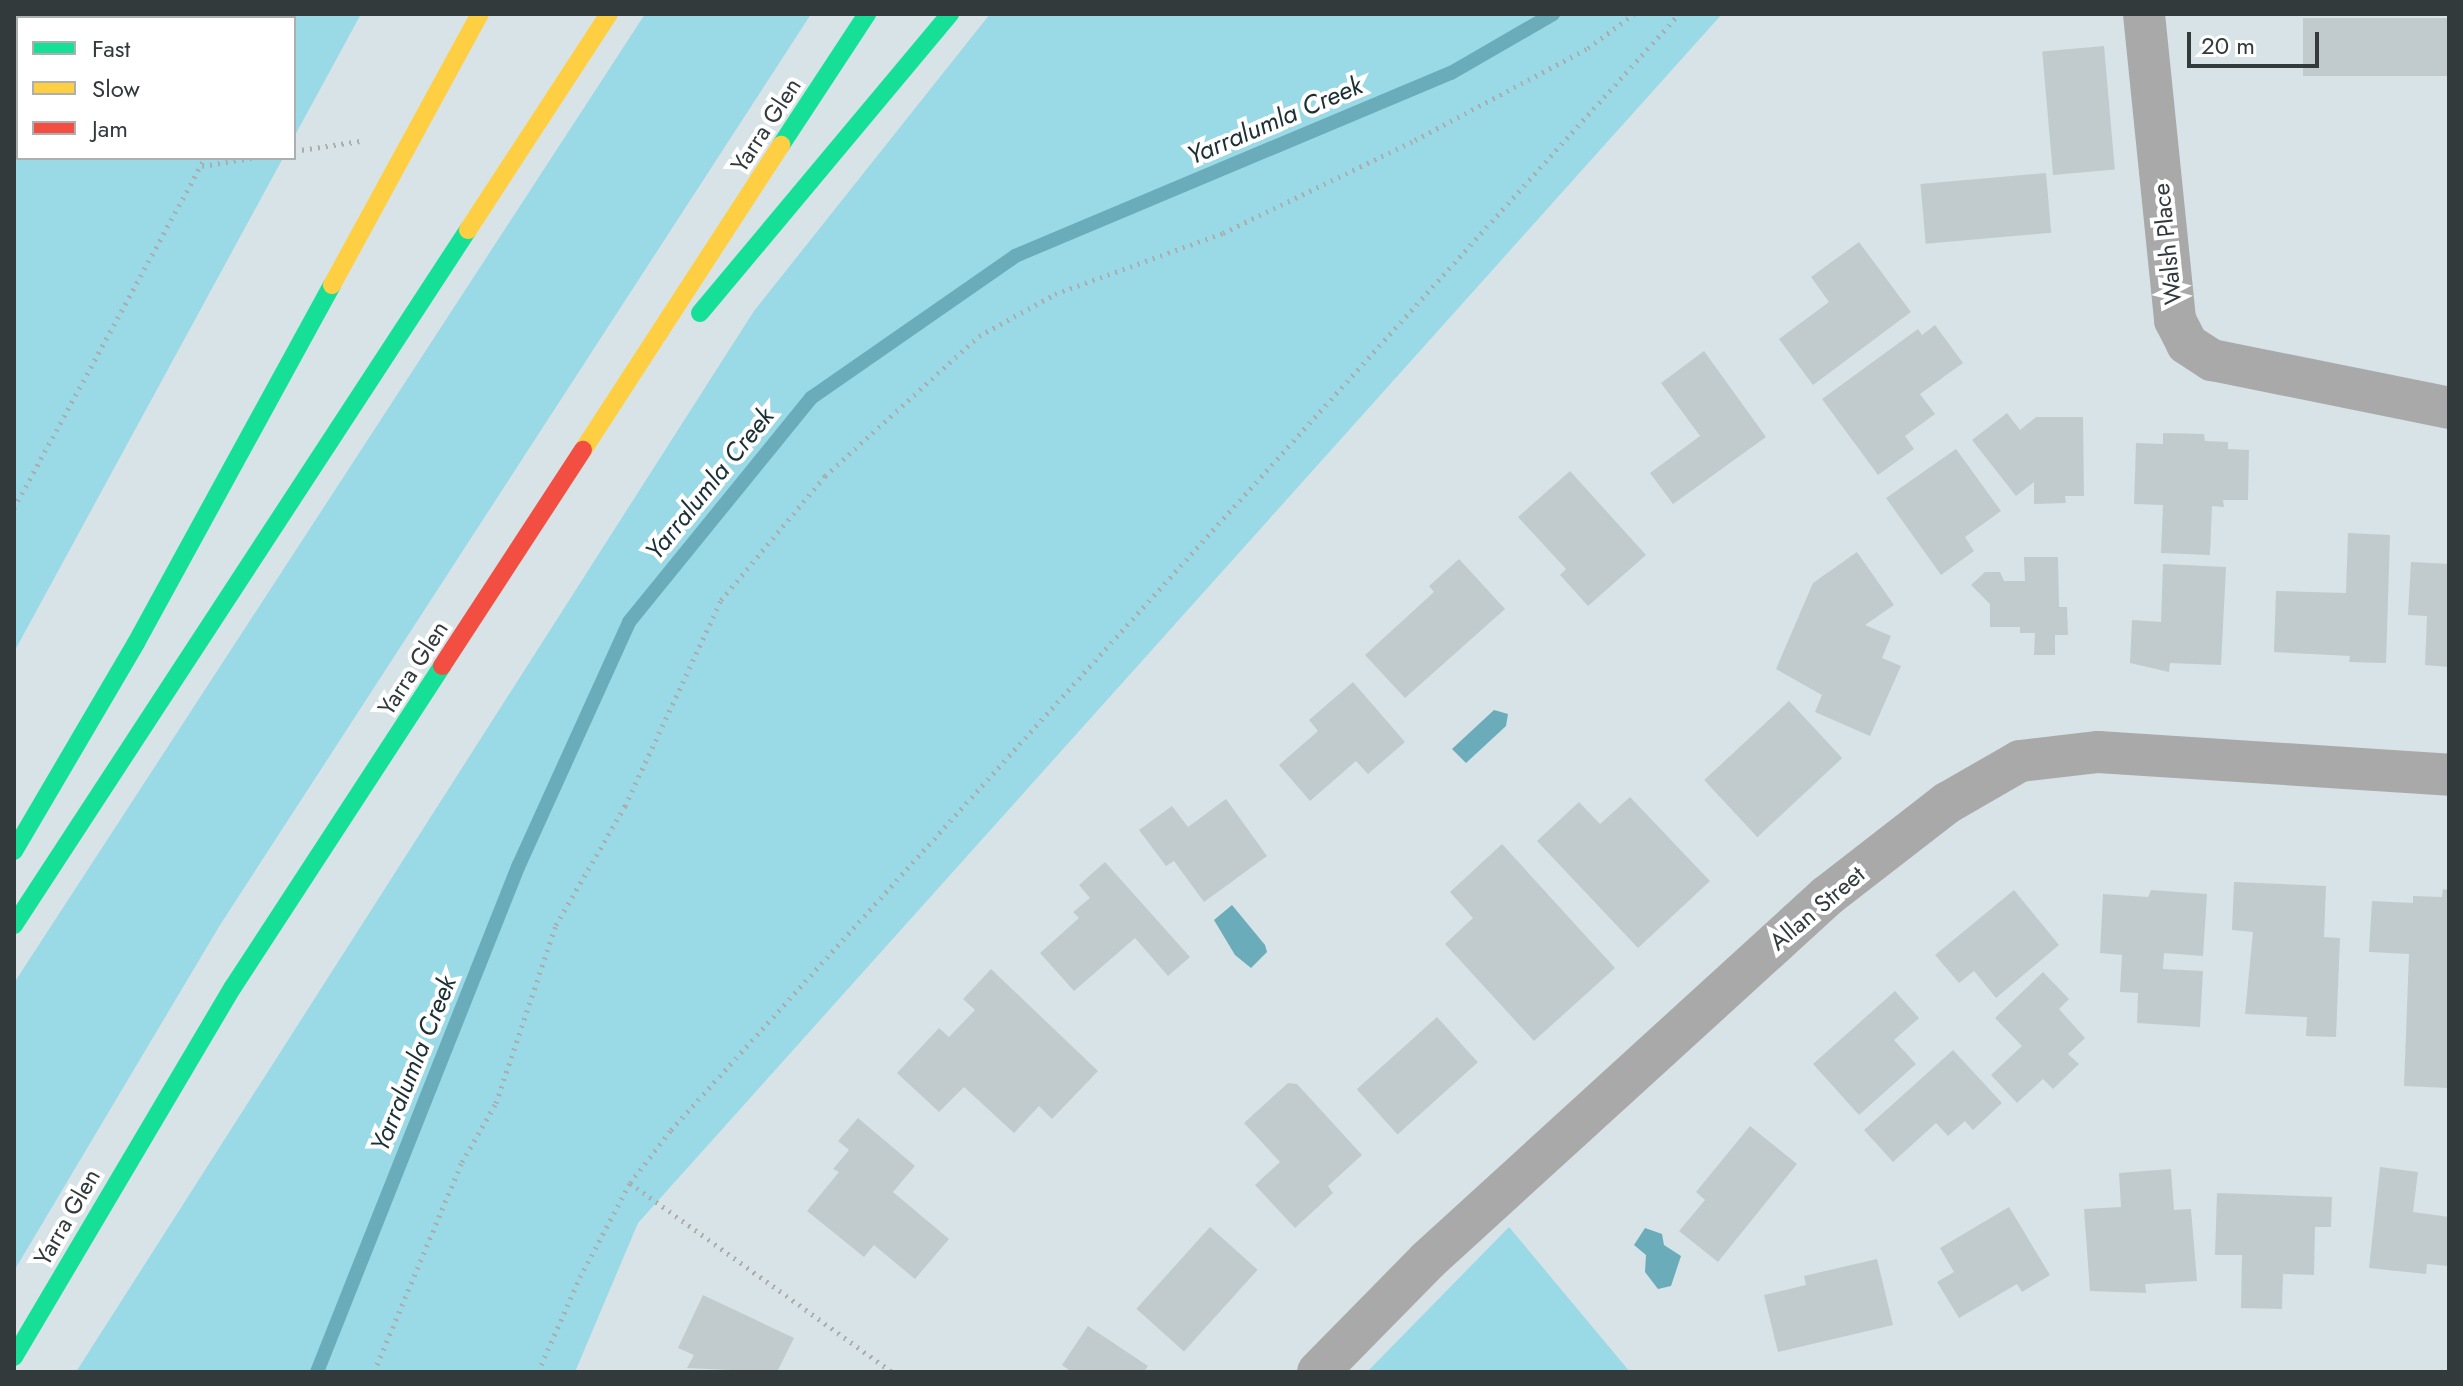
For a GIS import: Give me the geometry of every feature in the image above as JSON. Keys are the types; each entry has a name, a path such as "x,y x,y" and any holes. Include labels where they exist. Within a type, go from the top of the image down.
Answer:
{"highway":[{"path":"14,851 144,629 480,14"},
{"path":"14,925 609,14"},
{"name":"Yarra Glen","path":"14,1357 233,987 867,14"},
{"path":"572,468 950,14"}],"street":[{"name":"Walsh Place","path":"2144,14 2175,320 2187,344 2212,360 2449,408"},
{"name":"Allan Street","path":"1318,1372 1428,1260 1827,896 1947,803 2020,761 2098,752 2449,775"}],"path":[{"path":"374,1372 462,1162 496,1103 556,925 625,806 721,600 825,476 979,336 1055,294 1223,233 1415,140 1588,48 1634,14"},
{"path":"538,1372 580,1277 630,1183 671,1130 1679,14"},
{"path":"296,151 375,140"},
{"path":"14,508 204,160"},
{"path":"201,166 238,160"},
{"path":"630,1183 892,1372"}],"shaded area":[{"path":"14,14 361,14 296,133 296,16 16,16 16,160 282,160 14,652"},
{"path":"645,14 811,14 220,925 14,1271 14,983"},
{"path":"990,14 1722,14 638,1223 575,1372 76,1372 754,311"},
{"path":"1494,710 1508,714 1506,726 1466,763 1452,749"},
{"path":"1232,905 1265,945 1267,952 1251,968 1235,955 1214,920"},
{"path":"1509,1227 1630,1372 1367,1372"},
{"path":"1645,1228 1662,1234 1664,1245 1681,1256 1671,1286 1658,1289 1645,1272 1646,1255 1634,1245"}],"building":[{"path":"2303,18 2449,18 2449,76 2303,76"},
{"path":"2104,46 2115,170 2053,175 2042,51"},
{"path":"2046,173 2051,233 1926,244 1920,184"},
{"path":"1859,242 1911,312 1813,385 1779,339 1829,302 1811,277"},
{"path":"1935,325 1963,363 1920,394 1935,414 1905,436 1914,449 1878,475 1822,399 1918,329 1922,335"},
{"path":"1704,351 1766,437 1673,504 1650,473 1700,436 1661,383"},
{"path":"2007,413 2020,430 2036,417 2083,417 2084,496 2065,496 2066,503 2034,504 2034,482 2016,496 1972,440"},
{"path":"2163,433 2204,434 2205,441 2228,442 2228,449 2249,450 2248,500 2223,500 2224,507 2212,506 2210,555 2161,553 2163,505 2134,504 2136,443 2163,444"},
{"path":"1956,449 2001,511 1965,537 1974,551 1941,575 1886,498"},
{"path":"1570,471 1646,555 1588,606 1560,575 1566,569 1518,517"},
{"path":"2348,533 2390,535 2386,663 2349,662 2350,656 2274,652 2276,591 2346,593"},
{"path":"1857,552 1894,605 1865,625 1891,636 1882,658 1901,666 1870,736 1815,712 1822,695 1776,669 1813,583"},
{"path":"2024,557 2058,557 2059,607 2067,607 2068,635 2055,635 2055,655 2034,655 2035,633 2020,633 2020,627 1990,627 1990,604 1971,585 1985,572 2000,572 2004,581 2025,581"},
{"path":"1459,559 1505,609 1405,698 1365,655 1434,592 1429,586"},
{"path":"2411,562 2449,564 2449,667 2425,665 2427,616 2408,615"},
{"path":"2163,564 2226,567 2221,665 2170,663 2169,672 2130,663 2132,620 2161,622"},
{"path":"1353,682 1405,742 1368,774 1356,761 1310,801 1279,765 1318,731 1309,720"},
{"path":"1789,701 1842,758 1757,837 1704,780"},
{"path":"1630,797 1710,881 1638,948 1537,841 1579,802 1600,824"},
{"path":"1226,799 1267,856 1204,902 1174,861 1166,866 1139,830 1172,806 1188,827"},
{"path":"1502,844 1615,968 1534,1041 1445,944 1473,918 1450,892"},
{"path":"1105,862 1190,957 1168,976 1135,938 1074,991 1040,953 1079,918 1073,912 1090,898 1079,885"},
{"path":"2234,882 2326,886 2324,937 2340,938 2336,1037 2306,1036 2307,1017 2245,1014 2253,932 2232,930"},
{"path":"2443,889 2449,890 2449,1088 2404,1086 2409,954 2369,952 2372,901 2413,903 2413,896 2442,897"},
{"path":"2014,890 2059,945 1996,998 1974,971 1959,983 1935,955"},
{"path":"2151,890 2207,894 2203,956 2164,953 2163,969 2203,971 2200,1027 2137,1023 2138,993 2120,992 2122,955 2100,953 2103,894 2148,897"},
{"path":"991,969 1098,1071 1052,1119 1039,1106 1014,1133 964,1087 939,1112 897,1073 939,1028 949,1037 975,1010 963,999"},
{"path":"2043,972 2069,999 2059,1009 2085,1038 2068,1054 2079,1064 2053,1089 2043,1079 2017,1103 1991,1075 2022,1046 1995,1018"},
{"path":"1895,991 1919,1018 1894,1040 1916,1064 1859,1115 1813,1064"},
{"path":"1437,1017 1478,1062 1398,1135 1357,1089"},
{"path":"1953,1050 2002,1103 1973,1130 1965,1121 1948,1136 1936,1123 1893,1162 1864,1130"},
{"path":"1288,1083 1297,1084 1362,1155 1328,1186 1333,1193 1295,1228 1255,1185 1280,1162 1244,1123"},
{"path":"858,1118 915,1166 893,1192 949,1239 915,1279 874,1245 864,1257 807,1211 839,1172 833,1169 849,1150 838,1141"},
{"path":"1750,1126 1797,1164 1718,1262 1679,1231 1705,1200 1696,1192"},
{"path":"2380,1167 2418,1172 2413,1212 2449,1217 2449,1266 2427,1264 2426,1274 2369,1268"},
{"path":"2171,1169 2174,1210 2191,1209 2197,1281 2145,1284 2146,1293 2090,1291 2084,1209 2121,1207 2119,1173"},
{"path":"2217,1193 2332,1197 2331,1227 2315,1227 2314,1275 2283,1274 2282,1309 2241,1308 2242,1255 2215,1255"},
{"path":"2009,1207 2050,1275 2022,1292 2017,1284 1959,1318 1937,1282 1954,1272 1940,1248"},
{"path":"1210,1227 1258,1270 1184,1352 1136,1309"},
{"path":"1877,1259 1893,1325 1778,1352 1764,1295 1806,1285 1804,1276"},
{"path":"703,1295 794,1338 777,1372 687,1368 694,1355 678,1348"},
{"path":"1088,1326 1148,1366 1144,1372 1072,1372 1062,1365"}],"waterway":[{"name":"Yarralumla Creek","path":"317,1372 518,867 629,622 811,398 1015,256 1451,73 1553,14"}],"traffic: fast":[{"path":"781,145 867,14"},
{"path":"700,313 950,14"},
{"path":"14,925 468,230"},
{"path":"14,851 136,643 332,285"},
{"path":"14,1357 233,987 442,666"}],"traffic: slow":[{"path":"332,285 480,14"},
{"path":"468,230 609,14"},
{"path":"583,450 781,145"}],"traffic: jam":[{"path":"442,666 583,450"}]}
